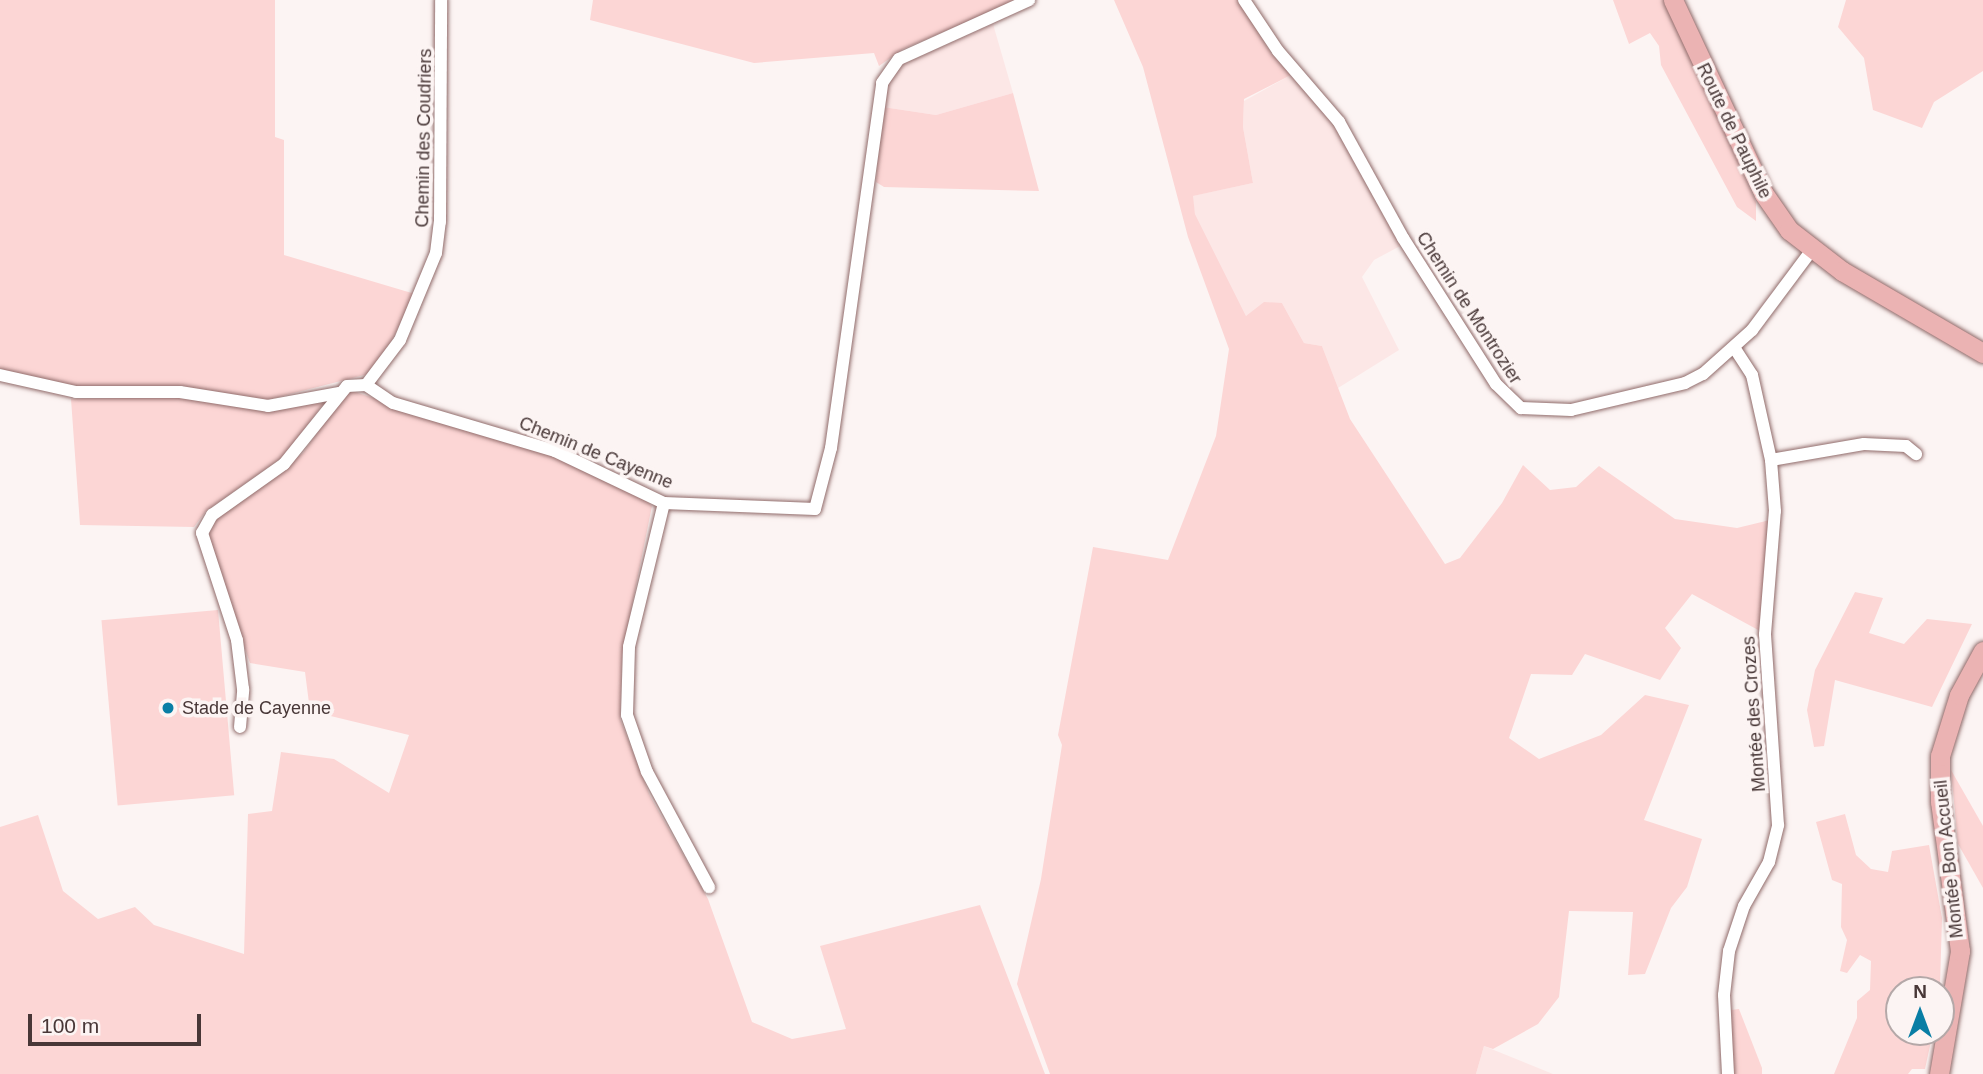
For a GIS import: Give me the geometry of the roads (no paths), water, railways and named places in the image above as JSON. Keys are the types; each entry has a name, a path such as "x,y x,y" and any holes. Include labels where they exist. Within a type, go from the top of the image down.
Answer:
{"main road":[{"name":"Route de Pauphile","path":"1673,0 1764,194 1789,230 1811,251"},
{"path":"1811,251 1983,353"},
{"name":"Montée Bon Accueil","path":"1939,1074 1960,951 1940,802 1940,756 1959,695 1983,651"}],"street":[{"name":"Chemin des Coudriers","path":"366,385 400,340 436,253 440,222 441,0"},
{"name":"Chemin de Cayenne","path":"366,385 393,403 555,451 664,503 815,509 831,448 882,83 899,59 1029,0"},
{"name":"Chemin de Montrozier","path":"1244,0 1278,51 1339,122 1403,238 1496,384 1521,408 1572,410 1685,383 1735,349 1811,251"},
{"name":"Montée des Crozes","path":"1728,1074 1724,995 1729,950 1744,906 1769,862 1778,825 1765,634 1775,511 1771,460 1752,375 1735,349"},
{"path":"0,375 76,393 180,392 268,406 338,393"},
{"path":"240,727 243,689 237,640 202,533 212,515 298,450 338,393 347,386 366,385"},
{"path":"1771,460 1864,444 1906,446 1916,454"},
{"path":"664,503 629,647 626,715 647,772 709,887"}],"place":[{"name":"Stade de Cayenne","path":"168,708"}]}
